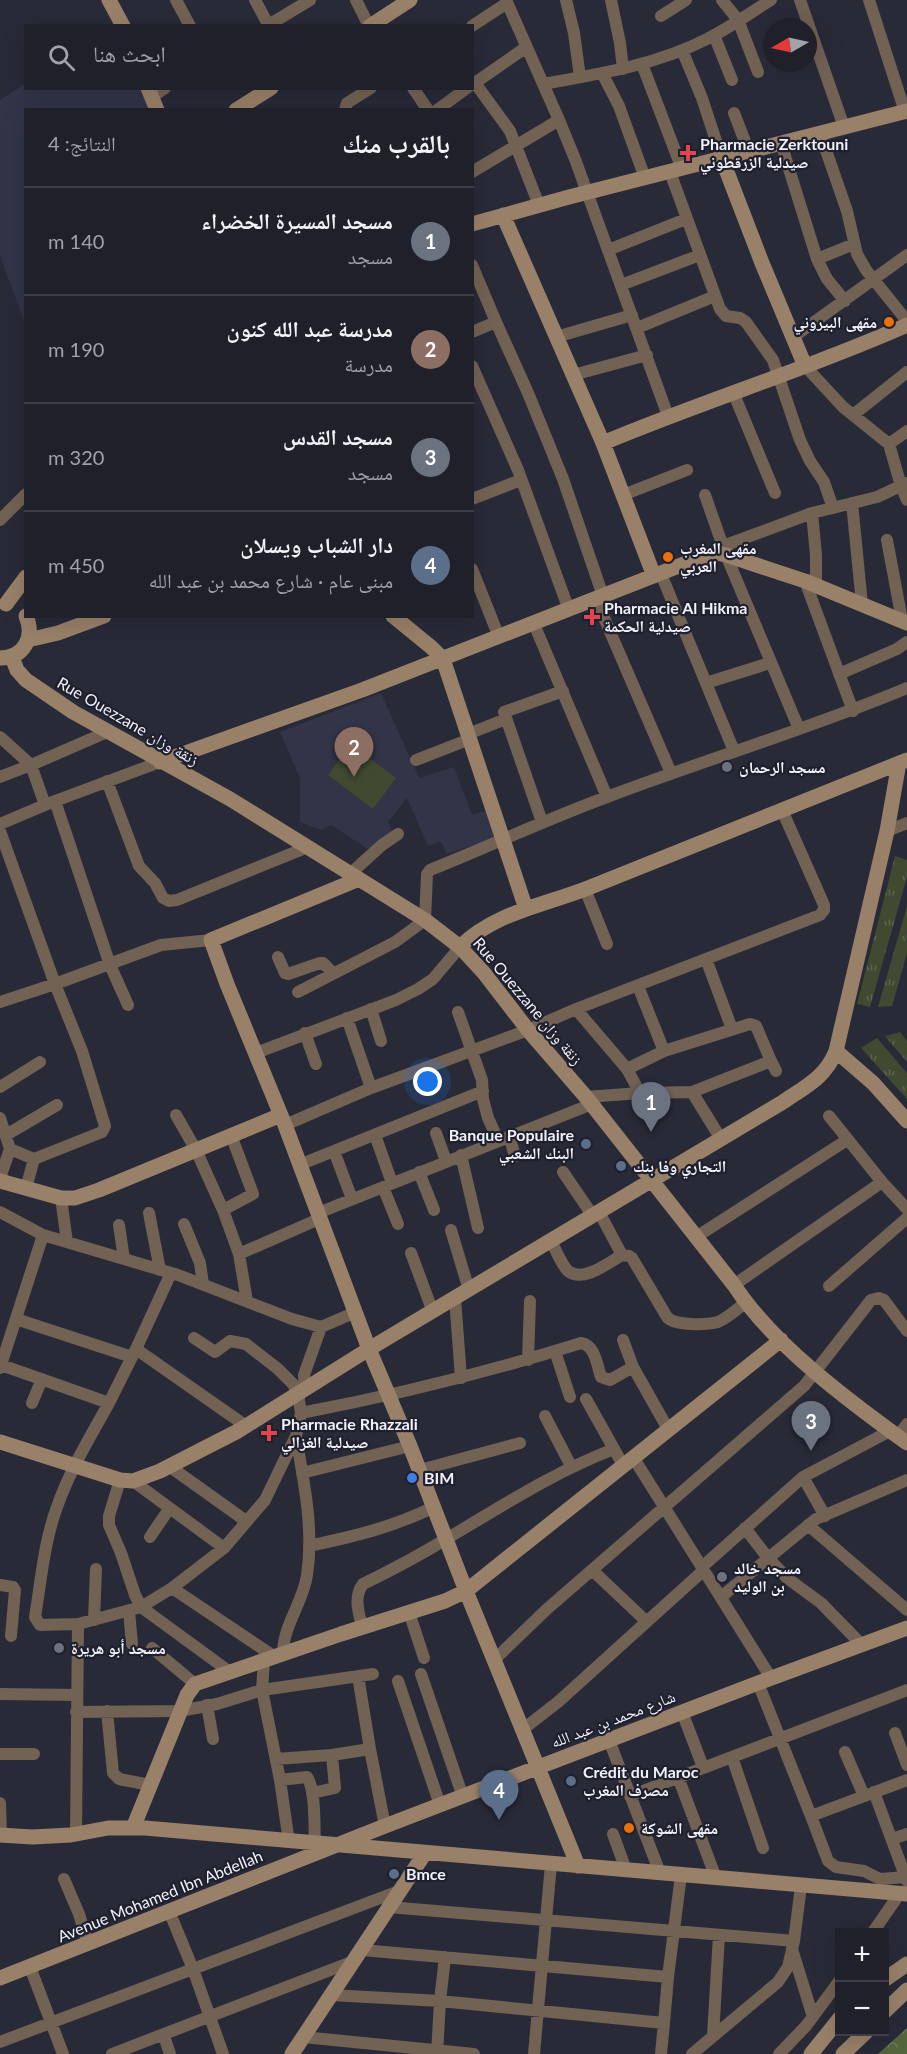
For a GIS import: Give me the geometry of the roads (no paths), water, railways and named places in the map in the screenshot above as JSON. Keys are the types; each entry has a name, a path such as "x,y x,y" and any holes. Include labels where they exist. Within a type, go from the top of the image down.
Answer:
{"street":[{"path":"109,0 122,24"},
{"path":"255,0 268,24"},
{"path":"271,24 310,0"},
{"path":"356,0 369,24"},
{"path":"566,0 574,33 580,77"},
{"path":"610,0 620,43 623,69"},
{"path":"661,16 686,0"},
{"path":"722,0 738,20 758,72"},
{"path":"543,84 623,69 682,50 771,0"},
{"path":"800,0 805,18"},
{"path":"474,224 539,205 906,112 869,0"},
{"path":"180,1 189,24"},
{"path":"373,24 402,2"},
{"path":"474,25 506,2 559,120 588,193 668,416"},
{"path":"714,34 732,80"},
{"path":"474,84 525,48"},
{"path":"682,50 702,98 722,159 805,366 823,387 853,415 890,444 907,500"},
{"path":"817,58 844,127"},
{"path":"642,64 676,170 687,219 715,296 723,314 740,318 746,322 773,360 800,440 824,482 833,508"},
{"path":"602,73 618,105 645,178"},
{"path":"474,89 505,123 517,146 539,205"},
{"path":"246,107 268,90"},
{"path":"345,108 346,103 368,90"},
{"path":"414,90 427,108"},
{"path":"440,108 465,90"},
{"path":"734,113 748,152"},
{"path":"474,169 559,120"},
{"path":"603,443 668,416 805,366 907,323 861,262 854,244 847,211 820,133"},
{"path":"781,144 817,259 827,279 844,301"},
{"path":"503,215 734,752"},
{"path":"608,250 687,219"},
{"path":"817,259 854,244"},
{"path":"621,285 700,255"},
{"path":"792,338 907,255"},
{"path":"474,270 563,479 599,597 671,773"},
{"path":"637,328 715,296"},
{"path":"556,337 632,315"},
{"path":"474,331 496,322"},
{"path":"573,375 647,355"},
{"path":"853,415 907,372"},
{"path":"477,390 521,480 569,610"},
{"path":"733,392 775,493"},
{"path":"890,444 907,431"},
{"path":"623,495 687,470"},
{"path":"474,498 521,480"},
{"path":"0,824 107,781 329,703 725,550 812,513 877,497 904,485"},
{"path":"705,495 770,663 799,729"},
{"path":"0,520 24,496"},
{"path":"852,503 862,604"},
{"path":"812,513 816,555 810,584 853,711"},
{"path":"887,540 904,622"},
{"path":"725,550 904,622"},
{"path":"474,574 499,637"},
{"path":"24,579 3,604 17,608 24,614"},
{"path":"6,657 22,650 28,640 30,628 27,618"},
{"path":"28,640 58,633 99,618"},
{"path":"395,618 443,659 526,909"},
{"path":"534,624 607,797"},
{"path":"839,674 897,649 907,642"},
{"name":"Rue Ouezzane زنقة وزان","path":"6,657 26,680 73,712 230,799 425,920 460,947 589,1101 734,1285 745,1303 781,1340 862,1410 900,1434"},
{"path":"706,683 770,663"},
{"path":"298,992 394,942 425,920 427,872 542,822 607,797 853,711 907,688"},
{"path":"542,822 505,711 563,691"},
{"path":"417,760 506,719"},
{"path":"0,777 107,732"},
{"path":"0,737 31,765 50,803 110,965 128,1005"},
{"path":"256,1053 396,1000 433,979 471,935 496,922 585,889 903,761"},
{"path":"132,1644 135,1595 109,1525 110,1516 127,1480 169,1467 246,1426 369,1349 783,1102 820,1077 836,1051 903,761"},
{"path":"107,781 140,866 155,883 163,898 168,901 177,900 308,847"},
{"path":"0,1118 10,1149 0,1179 61,1198 75,1198 231,1135 283,1120 528,1030 576,1009 820,915 824,910 824,904 782,810"},
{"path":"887,831 907,823"},
{"path":"0,831 55,984 82,1051 105,1126 102,1132 34,1159 10,1149"},
{"path":"0,1003 161,945 211,940 355,876 382,845 398,834"},
{"path":"585,889 607,944"},
{"path":"211,940 283,1120 387,1396 420,1470 445,1540 578,1866"},
{"path":"278,957 285,973 288,974 320,963 323,963 333,973"},
{"path":"706,959 732,1029"},
{"path":"638,986 664,1051"},
{"path":"371,1009 381,1041"},
{"path":"576,1009 627,1069 640,1093"},
{"path":"458,1012 482,1080 483,1098 488,1118 515,1156"},
{"path":"347,1018 371,1088"},
{"path":"239,1254 352,1199 589,1101 640,1093 692,1092 773,1066 756,1026 750,1024 664,1051 627,1069"},
{"path":"305,1033 316,1064"},
{"path":"836,1051 873,1083 907,1121"},
{"path":"0,1087 40,1062"},
{"path":"299,1165 483,1091"},
{"path":"692,1092 721,1139"},
{"path":"6,1135 57,1105"},
{"path":"176,1116 196,1150 223,1210 239,1254 247,1301"},
{"path":"829,1116 882,1182 907,1209"},
{"path":"436,1133 446,1161"},
{"path":"223,1210 254,1194 231,1135"},
{"path":"375,1135 398,1224"},
{"path":"696,1237 847,1140"},
{"path":"334,1151 352,1199"},
{"path":"461,1155 478,1228"},
{"path":"26,1188 34,1159"},
{"path":"419,1172 434,1210"},
{"path":"563,1172 596,1214 622,1256"},
{"path":"734,1285 882,1182"},
{"path":"61,1198 67,1242"},
{"path":"0,1212 43,1235 166,1271 321,1328 356,1312"},
{"path":"149,1214 166,1271 134,1353 74,1466 56,1509 45,1555 35,1617 40,1625 78,1624 135,1609 172,1588 224,1548 265,1500 296,1436 302,1413 301,1392 304,1375 321,1328"},
{"path":"829,1286 907,1218"},
{"path":"184,1224 200,1263 203,1284"},
{"path":"119,1225 124,1259"},
{"path":"451,1230 469,1290"},
{"path":"43,1235 1,1367 109,1403"},
{"path":"551,1241 569,1271 580,1275 589,1273 622,1256 629,1256 667,1317 673,1322 717,1322 745,1303"},
{"path":"411,1253 433,1311"},
{"path":"455,1298 461,1378"},
{"path":"494,1660 547,1609 804,1386 871,1300 875,1298 884,1300 907,1331"},
{"path":"528,1360 530,1301"},
{"path":"16,1319 134,1353 246,1426"},
{"path":"194,1338 215,1352 230,1341 246,1344 278,1369 301,1392"},
{"path":"623,1340 633,1367 668,1429"},
{"path":"133,1828 186,1695 195,1684 445,1601 466,1591 781,1340"},
{"path":"302,1413 461,1378 581,1343 591,1347 601,1377 606,1380 633,1367"},
{"path":"555,1351 570,1397"},
{"path":"33,1403 42,1379"},
{"path":"586,1399 614,1449 628,1461 666,1508 721,1597 764,1681 780,1738 828,1861 836,1867 864,1871 880,1879 905,1886"},
{"path":"545,1416 571,1466"},
{"path":"522,1730 558,1702 647,1622 745,1528 803,1477 900,1434"},
{"path":"289,1842 280,1780 262,1690 304,1587 309,1526 296,1436"},
{"path":"0,1442 127,1480 224,1548"},
{"path":"420,1470 520,1443"},
{"path":"302,1473 410,1446"},
{"path":"362,1627 357,1600 358,1591 363,1584 445,1540 571,1466 614,1449"},
{"path":"169,1467 246,1521"},
{"path":"803,1477 825,1516"},
{"path":"721,1597 808,1525 907,1480"},
{"path":"309,1546 383,1529 434,1508"},
{"path":"150,1537 169,1509"},
{"path":"808,1525 907,1610"},
{"path":"745,1528 787,1578 829,1611 862,1645"},
{"path":"94,1620 96,1569"},
{"path":"592,1570 647,1622"},
{"path":"0,1585 13,1587 15,1590 11,1636"},
{"path":"172,1588 274,1657"},
{"path":"135,1609 230,1672"},
{"path":"409,1612 424,1658"},
{"path":"76,1834 78,1624"},
{"name":"شارع محمد بن عبد الله","path":"334,1846 907,1628"},
{"path":"152,1648 195,1684"},
{"path":"76,1712 180,1711 239,1698 262,1690 373,1674"},
{"path":"421,1674 463,1797"},
{"path":"358,1676 385,1826"},
{"path":"398,1681 440,1805"},
{"path":"630,1796 907,1690"},
{"path":"0,1694 77,1695"},
{"path":"207,1705 213,1739"},
{"path":"107,1711 113,1773 119,1779 150,1785"},
{"path":"682,1712 703,1767"},
{"path":"895,1733 907,1765"},
{"path":"609,1740 660,1873"},
{"path":"276,1759 332,1755 370,1749"},
{"path":"845,1752 892,1839 905,1886"},
{"path":"0,1754 34,1754"},
{"path":"312,1793 335,1788 332,1755"},
{"path":"732,1757 763,1848"},
{"path":"280,1780 307,1777 310,1782 315,1844"},
{"path":"678,1777 716,1878"},
{"path":"811,1816 907,1779"},
{"path":"0,1803 0,1835 32,1837 76,1834 108,1828 133,1828 801,1886 905,1886"},
{"path":"613,1834 626,1870"},
{"path":"892,1839 907,1834"},
{"name":"Avenue Mohamed Ibn Abdellah","path":"0,1978 334,1846"},
{"path":"292,2054 425,1853"},
{"path":"534,2054 551,1864"},
{"path":"661,2054 681,1875"},
{"path":"64,1879 79,1914 88,1944"},
{"path":"692,2054 778,1982 788,1967 801,1886"},
{"path":"876,1928 905,1886"},
{"path":"0,2042 399,1891"},
{"path":"388,1907 674,1930 793,1945"},
{"path":"169,1911 193,1969 223,2054"},
{"path":"713,2036 720,1935"},
{"path":"793,1945 813,2017"},
{"path":"112,2054 164,2036 358,1955 445,1957 668,1977"},
{"path":"437,2052 445,1957"},
{"path":"889,1977 907,1964"},
{"path":"30,1967 63,2054"},
{"path":"779,2054 813,2017 839,1982"},
{"path":"889,2008 907,1990"},
{"path":"331,1995 440,2001 664,2024"},
{"path":"811,2054 835,2024"},
{"path":"164,2036 170,2054"},
{"path":"843,2054 861,2036"},
{"path":"303,2037 391,2050 474,2054"},
{"path":"325,2041 330,2054"}],"place":[{"name":"Pharmacie Zerktouni صيدلية الزرقطوني","path":"688,153"},
{"name":"مقهى البيروني","path":"889,322"},
{"name":"مقهى المغرب العربي","path":"668,557"},
{"name":"Pharmacie Al Hikma صيدلية الحكمة","path":"592,617"},
{"name":"مسجد الرحمان","path":"727,767"},
{"name":"مدرسة عبد الله كنون","path":"354,777"},
{"name":"مسجد المسيرة الخضراء","path":"651,1132"},
{"name":"Banque Populaire البنك الشعبي","path":"586,1144"},
{"name":"التجاري وفا بنك","path":"621,1166"},
{"name":"Pharmacie Rhazzali صيدلية الغزالي","path":"269,1433"},
{"name":"مسجد القدس","path":"811,1451"},
{"name":"BIM","path":"412,1478"},
{"name":"مسجد خالد بن الوليد","path":"722,1577"},
{"name":"مسجد أبو هريرة","path":"59,1648"},
{"name":"Crédit du Maroc مصرف المغرب","path":"571,1781"},
{"name":"دار الشباب ويسلان","path":"499,1820"},
{"name":"مقهى الشوكة","path":"629,1828"},
{"name":"Bmce","path":"394,1874"}]}
